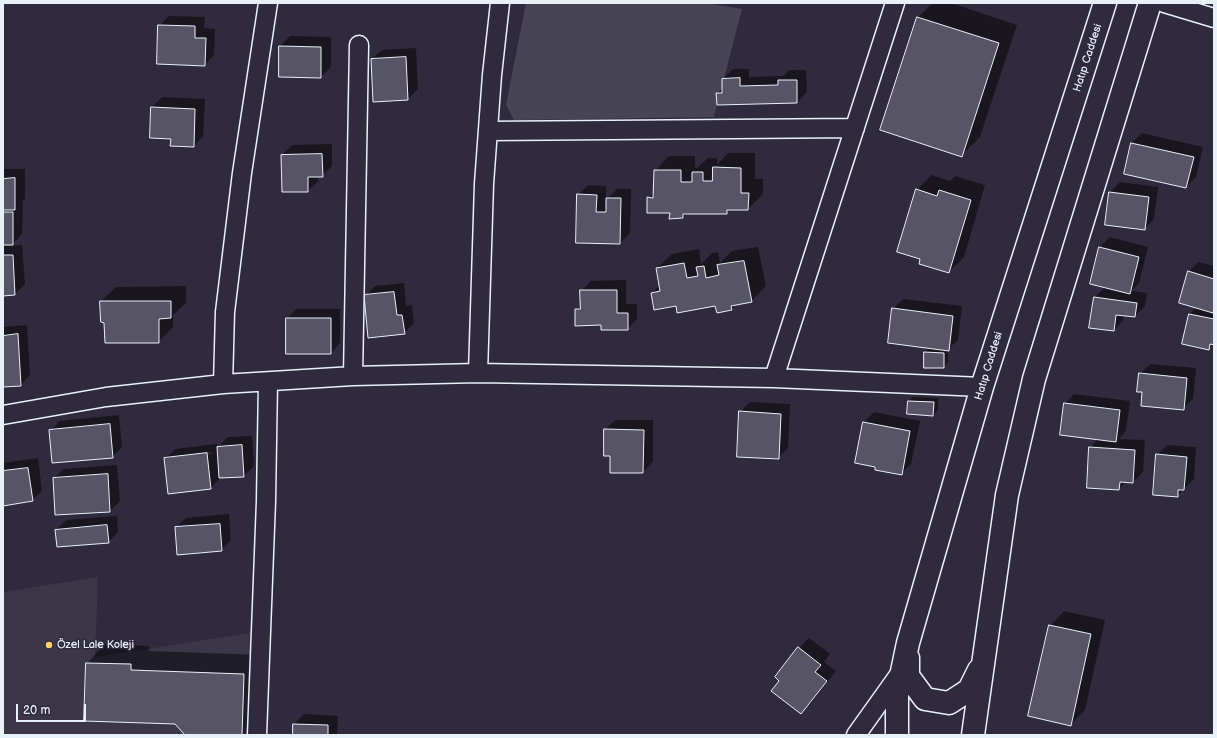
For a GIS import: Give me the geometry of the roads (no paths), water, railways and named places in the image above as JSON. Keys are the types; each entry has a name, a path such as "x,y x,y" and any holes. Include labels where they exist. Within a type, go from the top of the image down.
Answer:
{"main road":[{"name":"Hatıp Caddesi","path":"897,735 896,695 908,643 982,387 1105,3"},
{"path":"973,735 1007,496 1034,379 1150,3"},
{"path":"908,643 908,676 925,699 949,703 969,690 984,661"}],"street":[{"path":"223,384 225,312 242,173 268,3"},
{"path":"478,373 484,184 492,75 500,3"},
{"path":"774,378 895,3"},
{"path":"1164,3 1214,18"},
{"path":"353,376 359,45"},
{"path":"488,131 855,128"},
{"path":"3,415 106,397 223,384 353,376 478,373 774,378 982,387"},
{"path":"257,735 266,501 268,382"},
{"path":"856,735 902,671"}],"place":[{"name":"Özel Lale Koleji","path":"49,645"}]}
